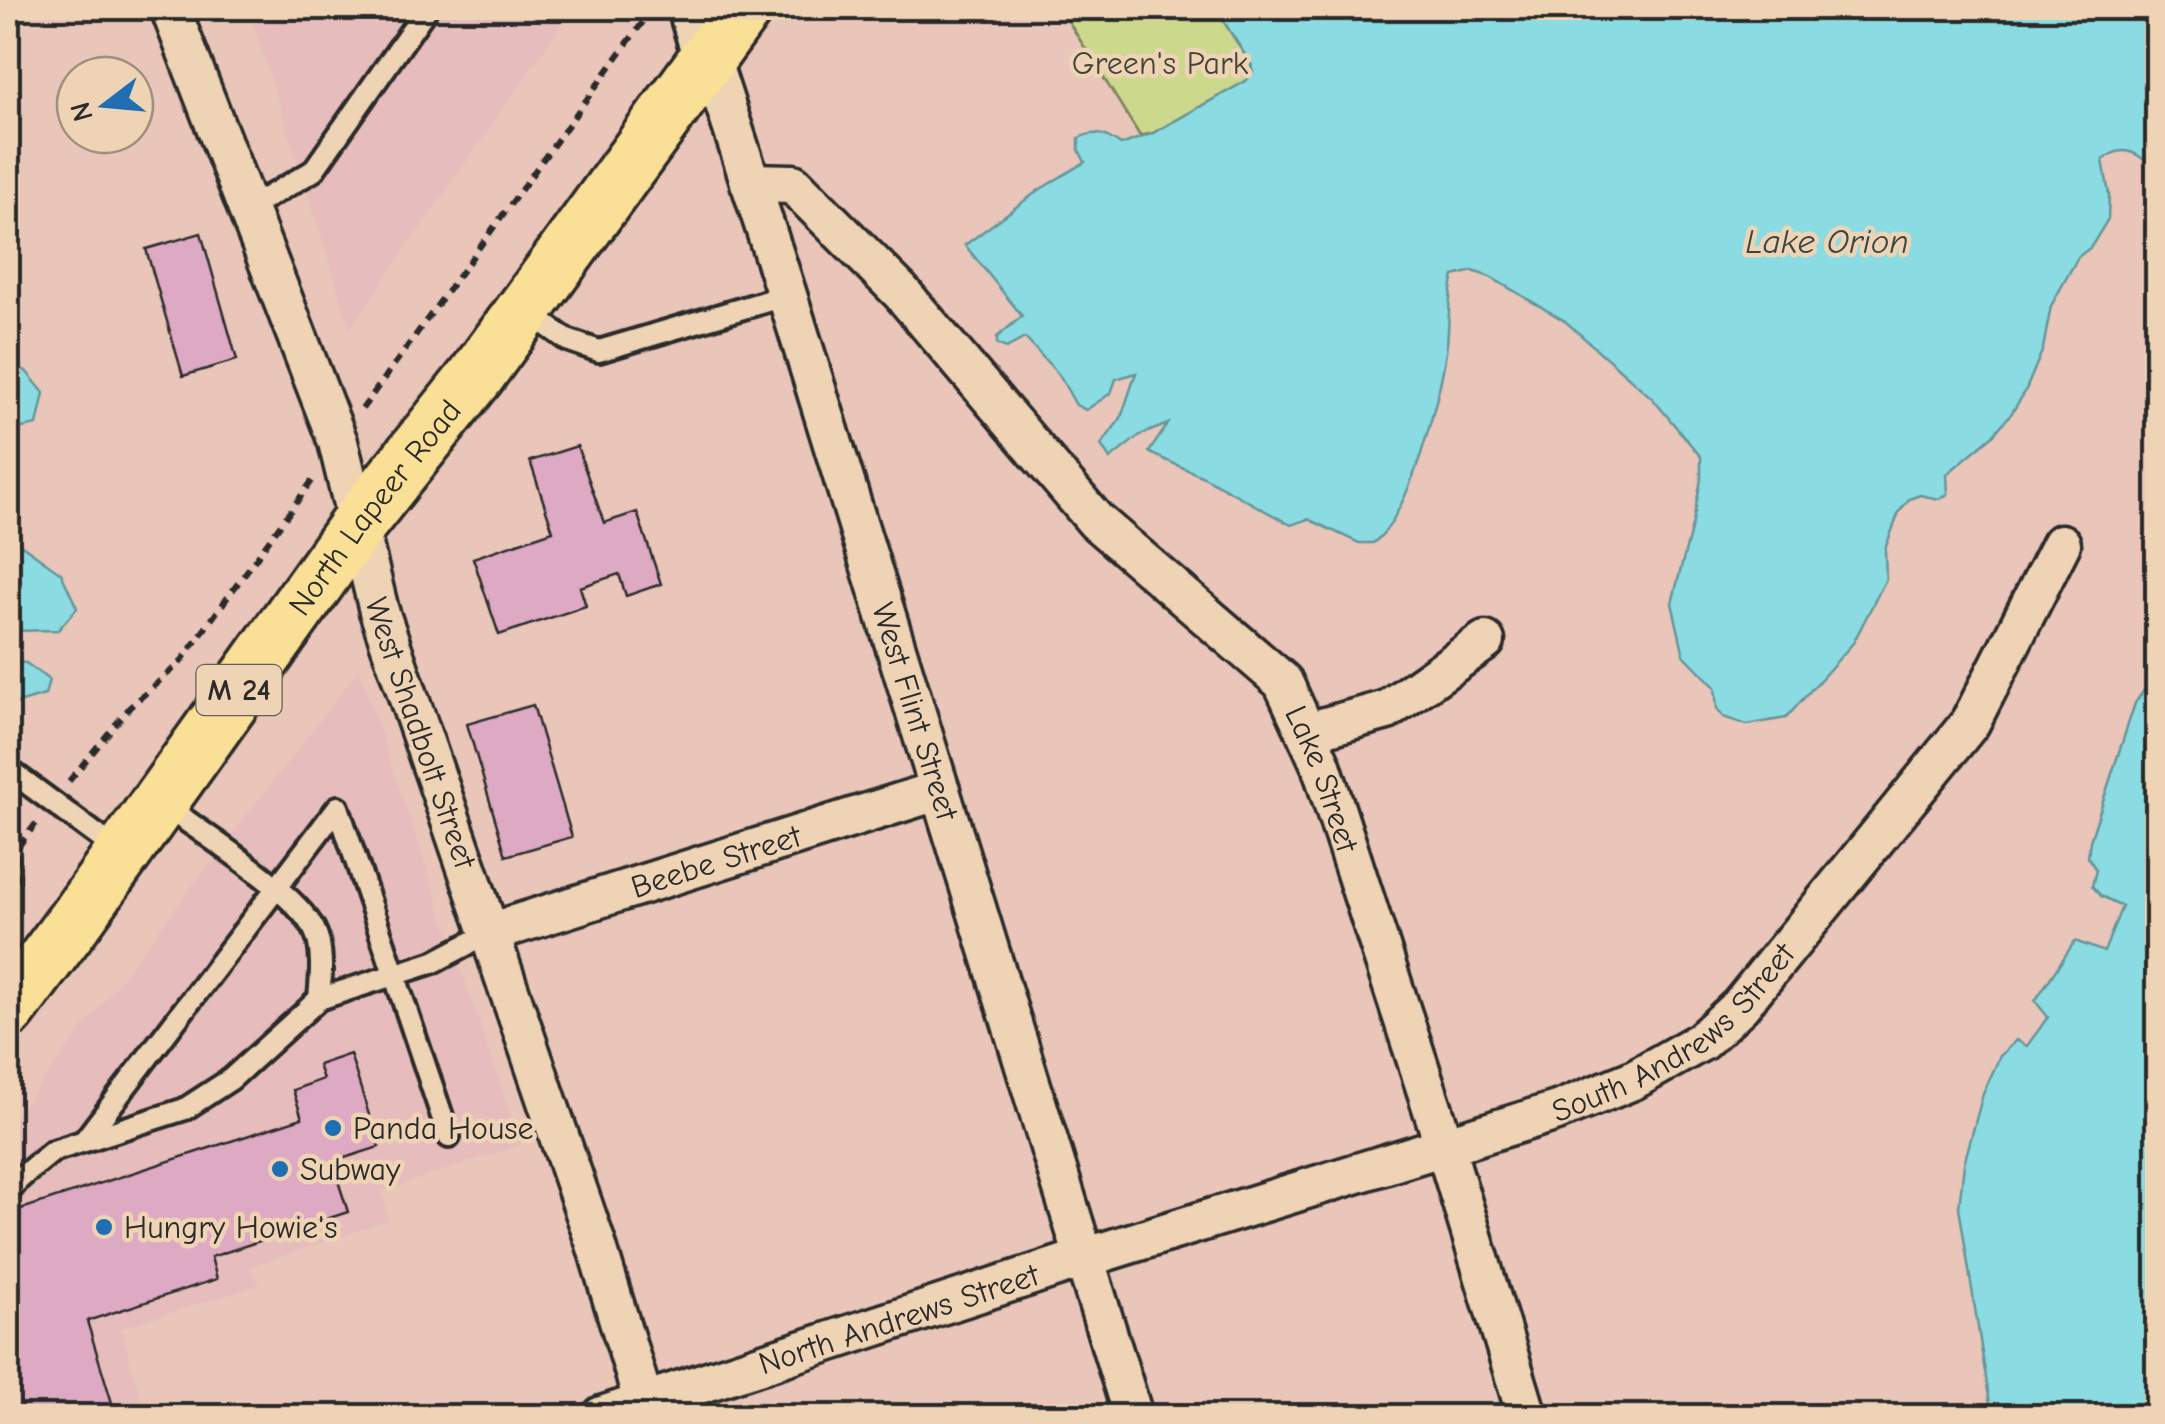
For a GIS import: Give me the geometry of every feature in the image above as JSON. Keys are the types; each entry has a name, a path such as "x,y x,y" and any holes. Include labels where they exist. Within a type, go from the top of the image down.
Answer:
{"main road":[{"name":"North Lapeer Road","path":"8,1010 358,524 525,310 702,31 744,8"}],"street":[{"name":"West Shadbolt Street","path":"170,8 338,442 379,612 596,1244 644,1403"},
{"name":"West Flint Street","path":"702,31 1133,1416"},
{"name":"Lake Street","path":"750,183 793,184 901,292 1096,520 1282,682 1321,764 1527,1416"},
{"name":"South Andrews Street","path":"1084,1258 1557,1111 1633,1080 1702,1041 1740,1006 1970,723 2061,544"},
{"path":"1307,732 1387,710 1485,640"},
{"name":"Beebe Street","path":"488,933 940,790"},
{"name":"North Andrews Street","path":"602,1416 1084,1258"}],"lane":[{"path":"249,208 313,171 427,8"},
{"path":"525,310 566,340 598,351 787,296"},
{"path":"8,770 122,854"},
{"path":"160,802 278,889 315,930 322,972 318,999"},
{"path":"84,1141 338,807 449,1137"},
{"path":"8,1193 53,1151 185,1109 231,1079 318,999 434,962 488,933"}],"shaded area":[{"path":"248,8 573,8 350,329 323,242"},
{"path":"359,669 521,1145 382,1191 389,1220 250,1267 260,1285 121,1328 146,1416 8,1416 8,1126"}],"green space":[{"name":"Green's Park","path":"1060,8 1215,8 1253,72 1246,81 1153,133 1140,136"}],"water":[{"name":"Lake Orion","path":"1215,8 2157,8 2157,170 2131,152 2118,152 2103,160 2109,194 2108,219 2091,247 2078,257 2051,306 2043,349 2025,392 1992,436 1947,474 1948,494 1939,499 1920,495 1909,499 1899,512 1885,549 1886,579 1853,643 1786,718 1747,725 1723,717 1717,709 1715,687 1684,655 1672,603 1693,522 1701,457 1652,398 1565,321 1490,277 1473,271 1454,276 1446,352 1421,455 1399,509 1373,543 1359,543 1308,519 1291,525 1204,477 1154,455 1149,452 1168,424 1140,435 1110,459 1101,445 1121,418 1136,373 1116,379 1111,393 1086,410 1076,405 1059,375 1025,338 1006,348 997,344 997,337 1022,316 965,245 1039,190 1085,162 1079,138 1101,134 1121,145 1153,133 1246,81 1253,72 1251,64"},
{"path":"8,363 26,371 44,393 37,425 8,431"},
{"path":"8,539 61,573 77,608 58,630 8,631"},
{"path":"8,662 26,663 49,680 45,695 8,706"},
{"path":"2157,672 2157,1416 1987,1416 1991,1410 1959,1207 1964,1164 1983,1094 2000,1056 2016,1040 2027,1046 2048,1017 2035,1001 2075,941 2104,952 2122,906 2101,896 2092,886 2096,870 2088,857 2090,841 2135,703"}],"building":[{"path":"201,233 237,360 183,376 146,249"},
{"path":"577,446 604,523 637,512 661,584 626,596 619,574 580,587 586,606 499,635 473,558 553,531 530,461"},
{"path":"533,705 572,837 506,856 467,724"},
{"path":"350,1054 379,1147 332,1162 348,1212 211,1257 217,1279 87,1321 116,1416 8,1416 8,1221 18,1210 302,1118 293,1090 323,1079 318,1065"}],"place":[{"name":"Panda House","path":"333,1128"},
{"name":"Subway","path":"280,1169"},
{"name":"Hungry Howie's","path":"104,1227"}]}
